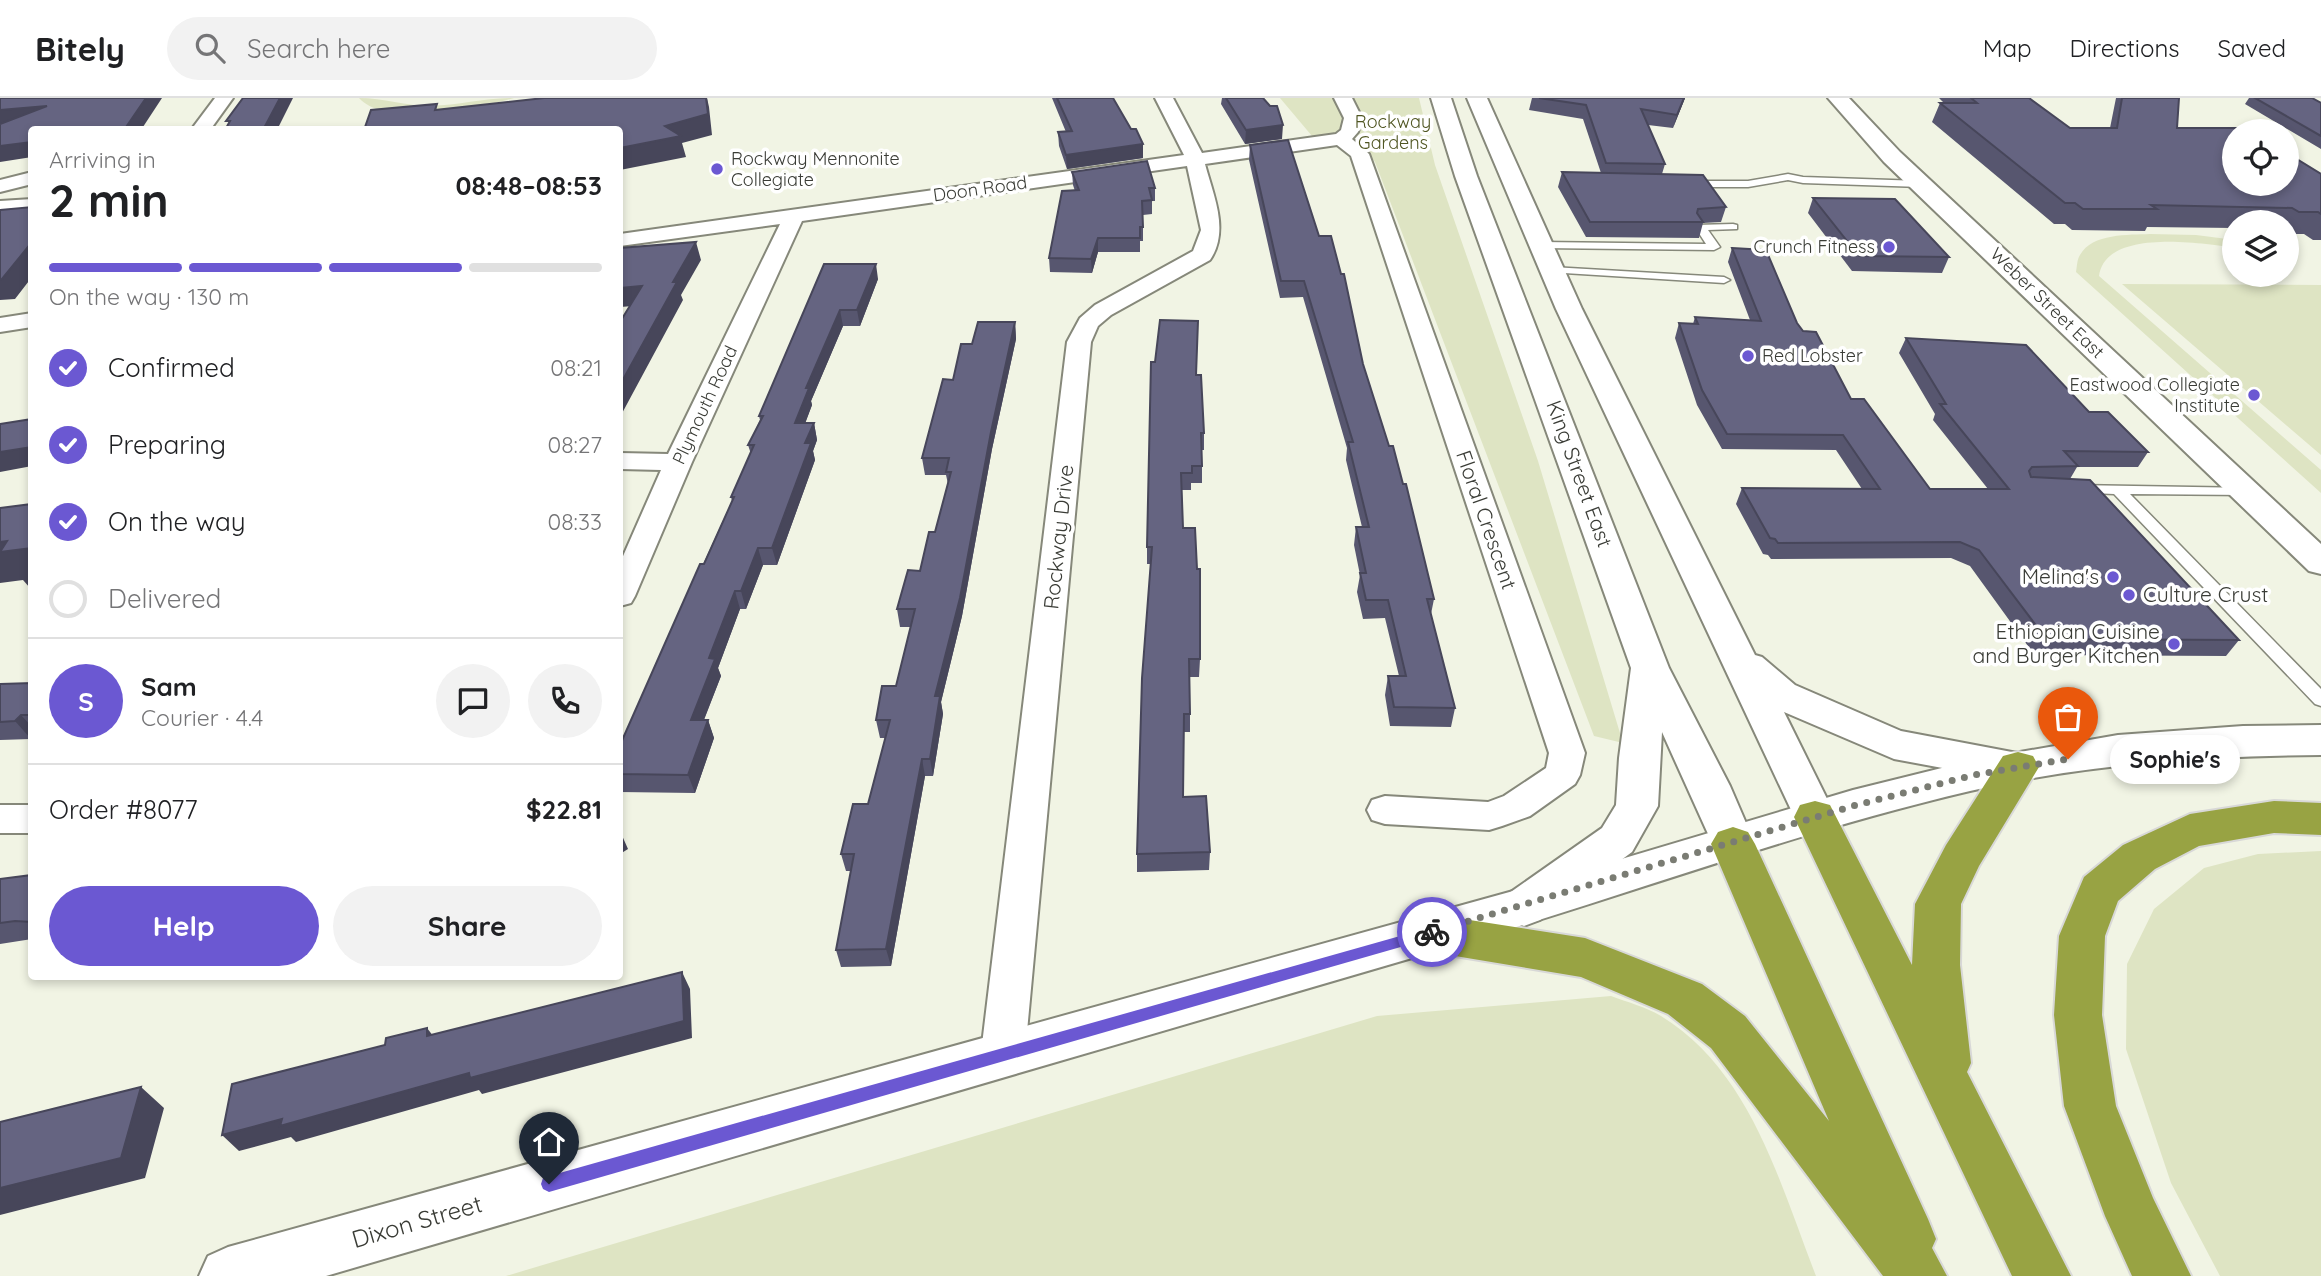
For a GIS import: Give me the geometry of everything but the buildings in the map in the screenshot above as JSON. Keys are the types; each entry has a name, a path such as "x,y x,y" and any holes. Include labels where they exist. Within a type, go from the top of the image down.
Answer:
{"highway":[{"path":"1948,1086 1936,965 1938,904 1962,857 2018,767"},
{"path":"1815,817 2042,1276"},
{"path":"2162,1276 2133,1216 2090,1106 2078,1015 2082,936 2100,890 2139,857 2190,831 2274,817 2321,820"},
{"path":"1733,844 1924,1276"},
{"path":"1431,933 1586,958 1685,999 1728,1032 1918,1276"}],"main road":[{"name":"King Street East","path":"1441,98 1466,176 1500,260 1650,668 1709,786 1733,844"},
{"path":"1478,98 1547,257 1815,817"},
{"name":"Weber Street East","path":"1838,98 1921,184 2321,563"},
{"path":"1737,656 1781,695 1894,744 2018,767"},
{"path":"1524,907 1617,840 1637,806 1639,758 1650,668"},
{"name":"Dixon Street","path":"228,1276 1003,1053 1524,907 1815,817 1974,775 2118,750 2242,741 2321,740"}],"street":[{"path":"203,126 224,98"},
{"name":"Rockway Drive","path":"1003,1053 1079,342 1088,323 1104,310 1202,255 1211,230 1195,158 1164,98"},
{"path":"1341,139 1349,131 1353,118 1343,98"},
{"name":"Doon Road","path":"623,240 1341,139"},
{"name":"Floral Crescent","path":"1341,139 1360,154 1567,753 1562,775 1517,806 1489,816 1385,810"},
{"path":"0,187 28,179"},
{"path":"0,207 28,205"},
{"name":"Plymouth Road","path":"623,589 678,462 794,216"},
{"path":"0,325 28,321"},
{"path":"623,461 678,462"},
{"path":"0,819 28,819"}],"lane":[{"path":"1681,184 1711,189 1788,177 1803,180 1921,184"},
{"path":"1547,257 1714,247 1700,227 1733,227 1726,216"},
{"path":"1547,257 1724,280"},
{"path":"2055,489 2247,491"},
{"path":"2118,490 2321,700"}],"green space":[{"path":"359,98 431,106 514,98 457,111 411,114 373,107"},
{"name":"Rockway Gardens","path":"1280,98 1419,98 1435,165 1538,461 1623,743 1594,736 1375,162 1358,143 1357,132 1312,136"},
{"path":"2122,235 2196,235 2222,238 2222,246 2179,242 2136,245 2118,251 2105,261 2099,276 2321,470 2321,493 2076,272 2079,257 2086,248 2102,239"},
{"path":"2122,284 2222,285 2222,287 2321,285 2321,455"},
{"path":"2321,851 2321,1276 2220,1276 2171,1183 2126,1049 2127,964 2154,909 2204,868 2258,854"},
{"path":"1611,996 1661,1016 1692,1039 1718,1067 1759,1132 1816,1276 506,1276 1377,1016"}],"way so far":[{"path":"1432,932 1524,907 1853,806 1974,775 2068,759"}],"place":[{"name":"Rockway Mennonite Collegiate","path":"717,169"},
{"name":"Crunch Fitness","path":"1889,247"},
{"name":"Red Lobster","path":"1748,356"},
{"name":"Eastwood Collegiate Institute","path":"2254,395"},
{"name":"Melina's","path":"2113,577"},
{"name":"Culture Crust","path":"2129,595"},
{"name":"Ethiopian Cuisine and Burger Kitchen","path":"2174,644"},
{"name":"Sophie's","path":"2068,759"}],"route":[{"path":"549,1184 1432,932"}]}
